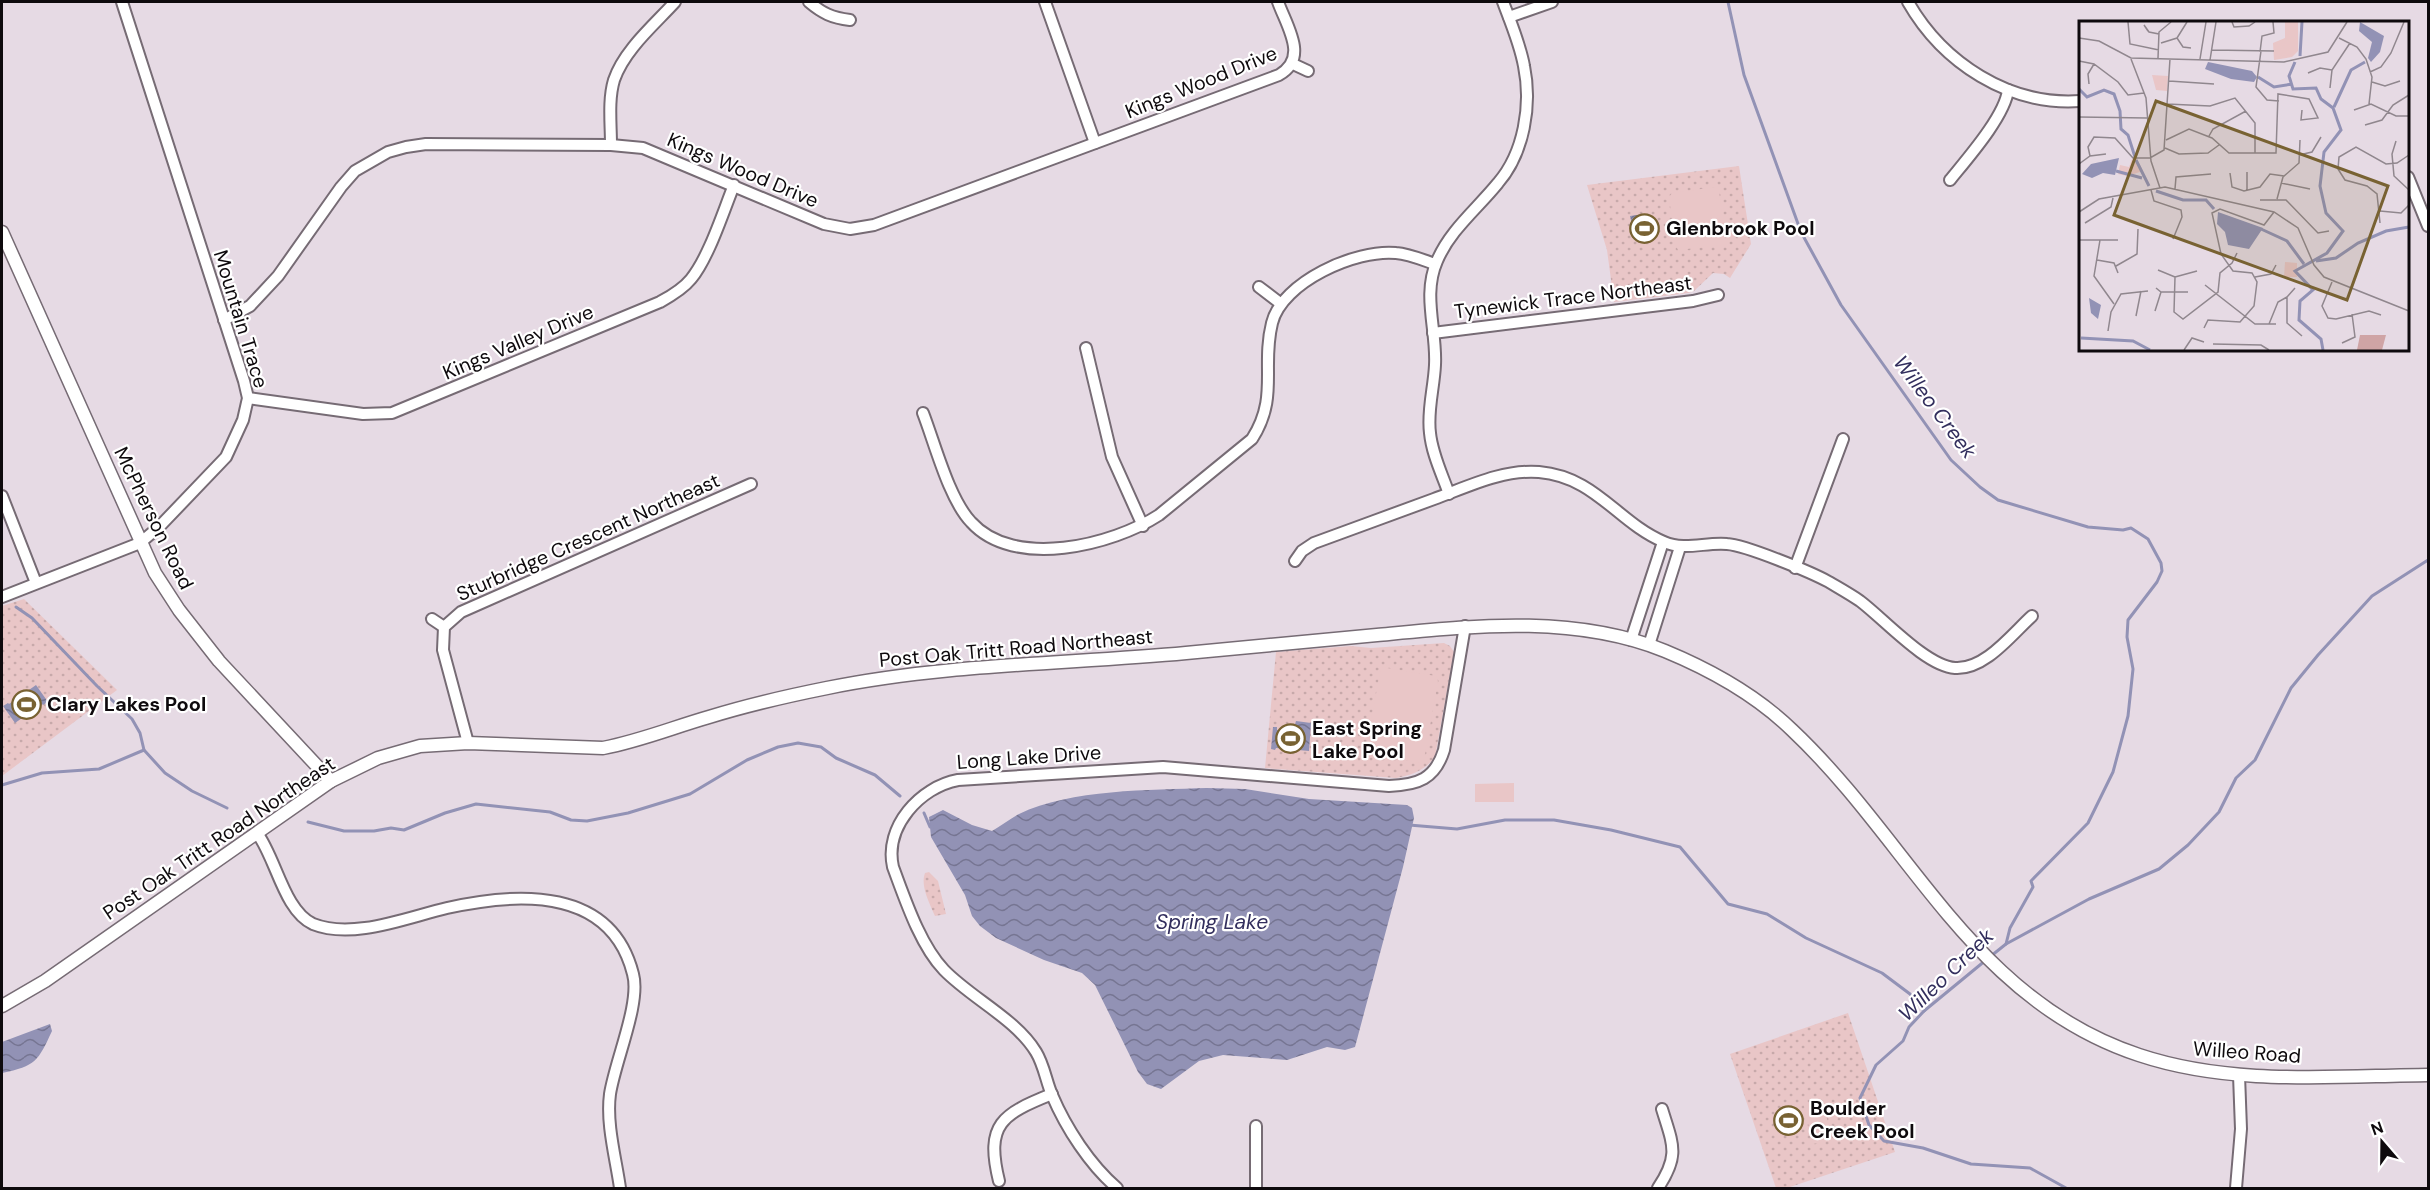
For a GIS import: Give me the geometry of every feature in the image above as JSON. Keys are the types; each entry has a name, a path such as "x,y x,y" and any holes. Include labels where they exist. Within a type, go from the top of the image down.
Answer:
{"street":[{"name":"Mountain Trace","path":"2,597 140,543 201,485 226,457 237,438 248,398 122,2"},
{"path":"611,145 612,96 615,79 634,48 675,2"},
{"path":"809,2 821,12 834,18 850,20"},
{"path":"1045,2 1095,143"},
{"name":"Kings Wood Drive","path":"224,320 250,306 278,276 341,187 355,171 388,152 426,144 611,145 644,148 824,224 850,229 874,225 1279,75 1293,64 1296,55 1278,2"},
{"path":"1449,494 1430,435 1429,410 1436,362 1430,296 1435,264 1450,236 1500,182 1511,164 1521,137 1526,107 1525,68 1503,2"},
{"path":"1509,17 1552,2"},
{"path":"1908,2 1930,35 1949,54 1977,74 2008,90 2046,100 2079,101"},
{"name":"Kings Wood Drive","path":"1293,64 1308,71"},
{"path":"1950,180 1986,134 2008,90"},
{"path":"2409,179 2428,226"},
{"name":"Kings Valley Drive","path":"248,398 363,414 392,412 660,302 683,287 699,267 734,185"},
{"name":"McPherson Road","path":"2,232 155,573 198,636 261,708 331,781"},
{"path":"923,413 959,505 972,524 990,537 1013,546 1048,548 1104,540 1143,526 1243,449 1259,428 1269,395 1270,332 1280,303 1310,277 1365,256 1395,253 1435,264"},
{"path":"1260,287 1280,303"},
{"name":"Tynewick Trace Northeast","path":"1433,333 1693,301 1718,295"},
{"path":"1086,348 1112,457 1143,526"},
{"path":"1795,567 1843,439"},
{"path":"1295,561 1302,551 1314,543 1496,477 1515,473 1549,473 1592,489 1662,542 1680,546 1728,544 1825,580 1859,600 1943,667 1958,668 1974,665 2032,616"},
{"name":"Sturbridge Crescent Northeast","path":"468,742 443,650 444,627 460,612 751,484"},
{"path":"2,496 36,583"},
{"path":"1631,640 1662,542"},
{"path":"1649,645 1680,546"},
{"name":"Sturbridge Crescent Northeast","path":"432,619 444,627"},
{"name":"Post Oak Tritt Road Northeast","path":"2,1006 52,976 331,781 402,749 468,742 603,748 626,744 763,702 890,676 1011,665 1181,654 1465,626 1560,627 1631,640 1649,645 1701,668 1737,688 1791,729 1836,776 1986,958"},
{"name":"Long Lake Drive","path":"1117,1188 1100,1172 1069,1127 1052,1094 1041,1062 1029,1043 1015,1028 955,981 936,962 898,880 890,856 898,826 925,793 946,782 958,780 1142,767 1186,768 1407,786 1432,774 1439,765 1444,750 1465,626"},
{"path":"257,833 268,850 291,904 305,919 314,924 341,929 369,927 455,907 523,899 567,904 598,917 623,946 634,976 633,1001 610,1097 620,1188"},
{"name":"Willeo Road","path":"1986,958 2031,998 2073,1026 2139,1055 2174,1065 2240,1075 2428,1075"},
{"path":"2236,1188 2241,1129 2240,1075"},
{"path":"999,1181 993,1148 1000,1126 1006,1117 1020,1107 1052,1094"},
{"path":"1658,1188 1668,1172 1673,1152 1662,1109"},
{"path":"1256,1126 1256,1188"}],"shaded area":[{"path":"1739,166 1751,244 1730,278 1724,274 1713,273 1694,291 1688,293 1614,302 1607,250 1587,185"},
{"path":"1715,187 1719,191 1726,242 1723,245 1678,250 1675,244 1669,197 1672,193"},
{"path":"24,599 117,690 2,776 2,606"},
{"path":"1444,643 1454,652 1435,757 1422,769 1396,778 1265,768 1276,652 1351,646 1371,648"},
{"path":"1381,667 1436,676 1438,681 1424,760 1419,763 1365,752"},
{"path":"1514,783 1514,802 1475,802 1475,784"},
{"path":"929,872 938,881 946,914 935,916 928,901 924,878 925,873"},
{"path":"1848,1013 1895,1152 1787,1188 1776,1188 1730,1054"},
{"path":"1823,1102 1832,1140 1813,1144 1804,1106"}],"water":[{"name":"Glenbrook Pool","path":"1644,214 1646,223 1656,222 1657,235 1632,238 1632,233 1634,233 1630,216"},
{"name":"Clary Lakes Pool","path":"36,685 48,702 15,723 3,706"},
{"name":"East Spring Lake Pool","path":"1296,721 1311,723 1309,751 1271,749 1273,727 1277,727 1277,730 1293,731"},
{"name":"Spring Lake","path":"1207,788 1245,789 1309,799 1407,805 1412,808 1414,818 1355,1047 1345,1050 1327,1047 1287,1060 1223,1055 1199,1061 1161,1089 1147,1084 1138,1072 1095,985 1082,973 1044,960 996,938 980,926 972,916 965,895 931,837 929,817 943,810 972,825 992,831 1019,814 1040,806 1086,795"},
{"path":"50,1024 52,1031 39,1056 29,1065 2,1073 2,1042"},
{"name":"Boulder Creek Pool","path":"1792,1107 1797,1111 1796,1130 1788,1135 1782,1129 1782,1118 1786,1110"}],"waterway":[{"name":"Willeo Creek","path":"1728,2 1744,75 1801,232 1841,305 1951,460 1998,500 2088,527 2123,530 2131,528 2148,539 2161,563 2162,571 2157,582 2128,620 2127,637 2133,669 2128,716 2113,772 2088,823 2031,881 2033,887 2010,928 2006,944 1991,956"},
{"path":"2006,944 2089,899 2159,869 2188,845 2219,812 2236,778 2255,760 2291,688 2318,655 2372,596 2428,560"},
{"path":"16,607 32,618 132,719 140,733 144,750 165,773 192,791 227,808"},
{"path":"308,822 344,831 374,831 391,828 404,830 445,813 476,804 550,812 571,820 587,821 628,813 690,794 747,760 778,747 798,743 821,747 836,758 875,775 900,796"},
{"path":"2,785 42,773 99,769 144,750"},
{"path":"924,813 930,827 933,827"},
{"path":"1409,825 1457,829 1505,820 1554,820 1611,830 1680,847 1728,904 1767,914 1806,938 1882,973 1910,994 1924,1011"},
{"name":"Willeo Creek","path":"1986,960 1924,1011 1909,1027 1903,1041 1876,1065 1860,1098 1869,1125 1884,1141 1923,1148 1971,1164 2030,1168 2066,1188"}],"place":[{"name":"Glenbrook Pool","path":"1645,228"},
{"name":"Clary Lakes Pool","path":"26,704"},
{"name":"East Spring Lake Pool","path":"1291,739"},
{"name":"Boulder Creek Pool","path":"1789,1120"}]}
